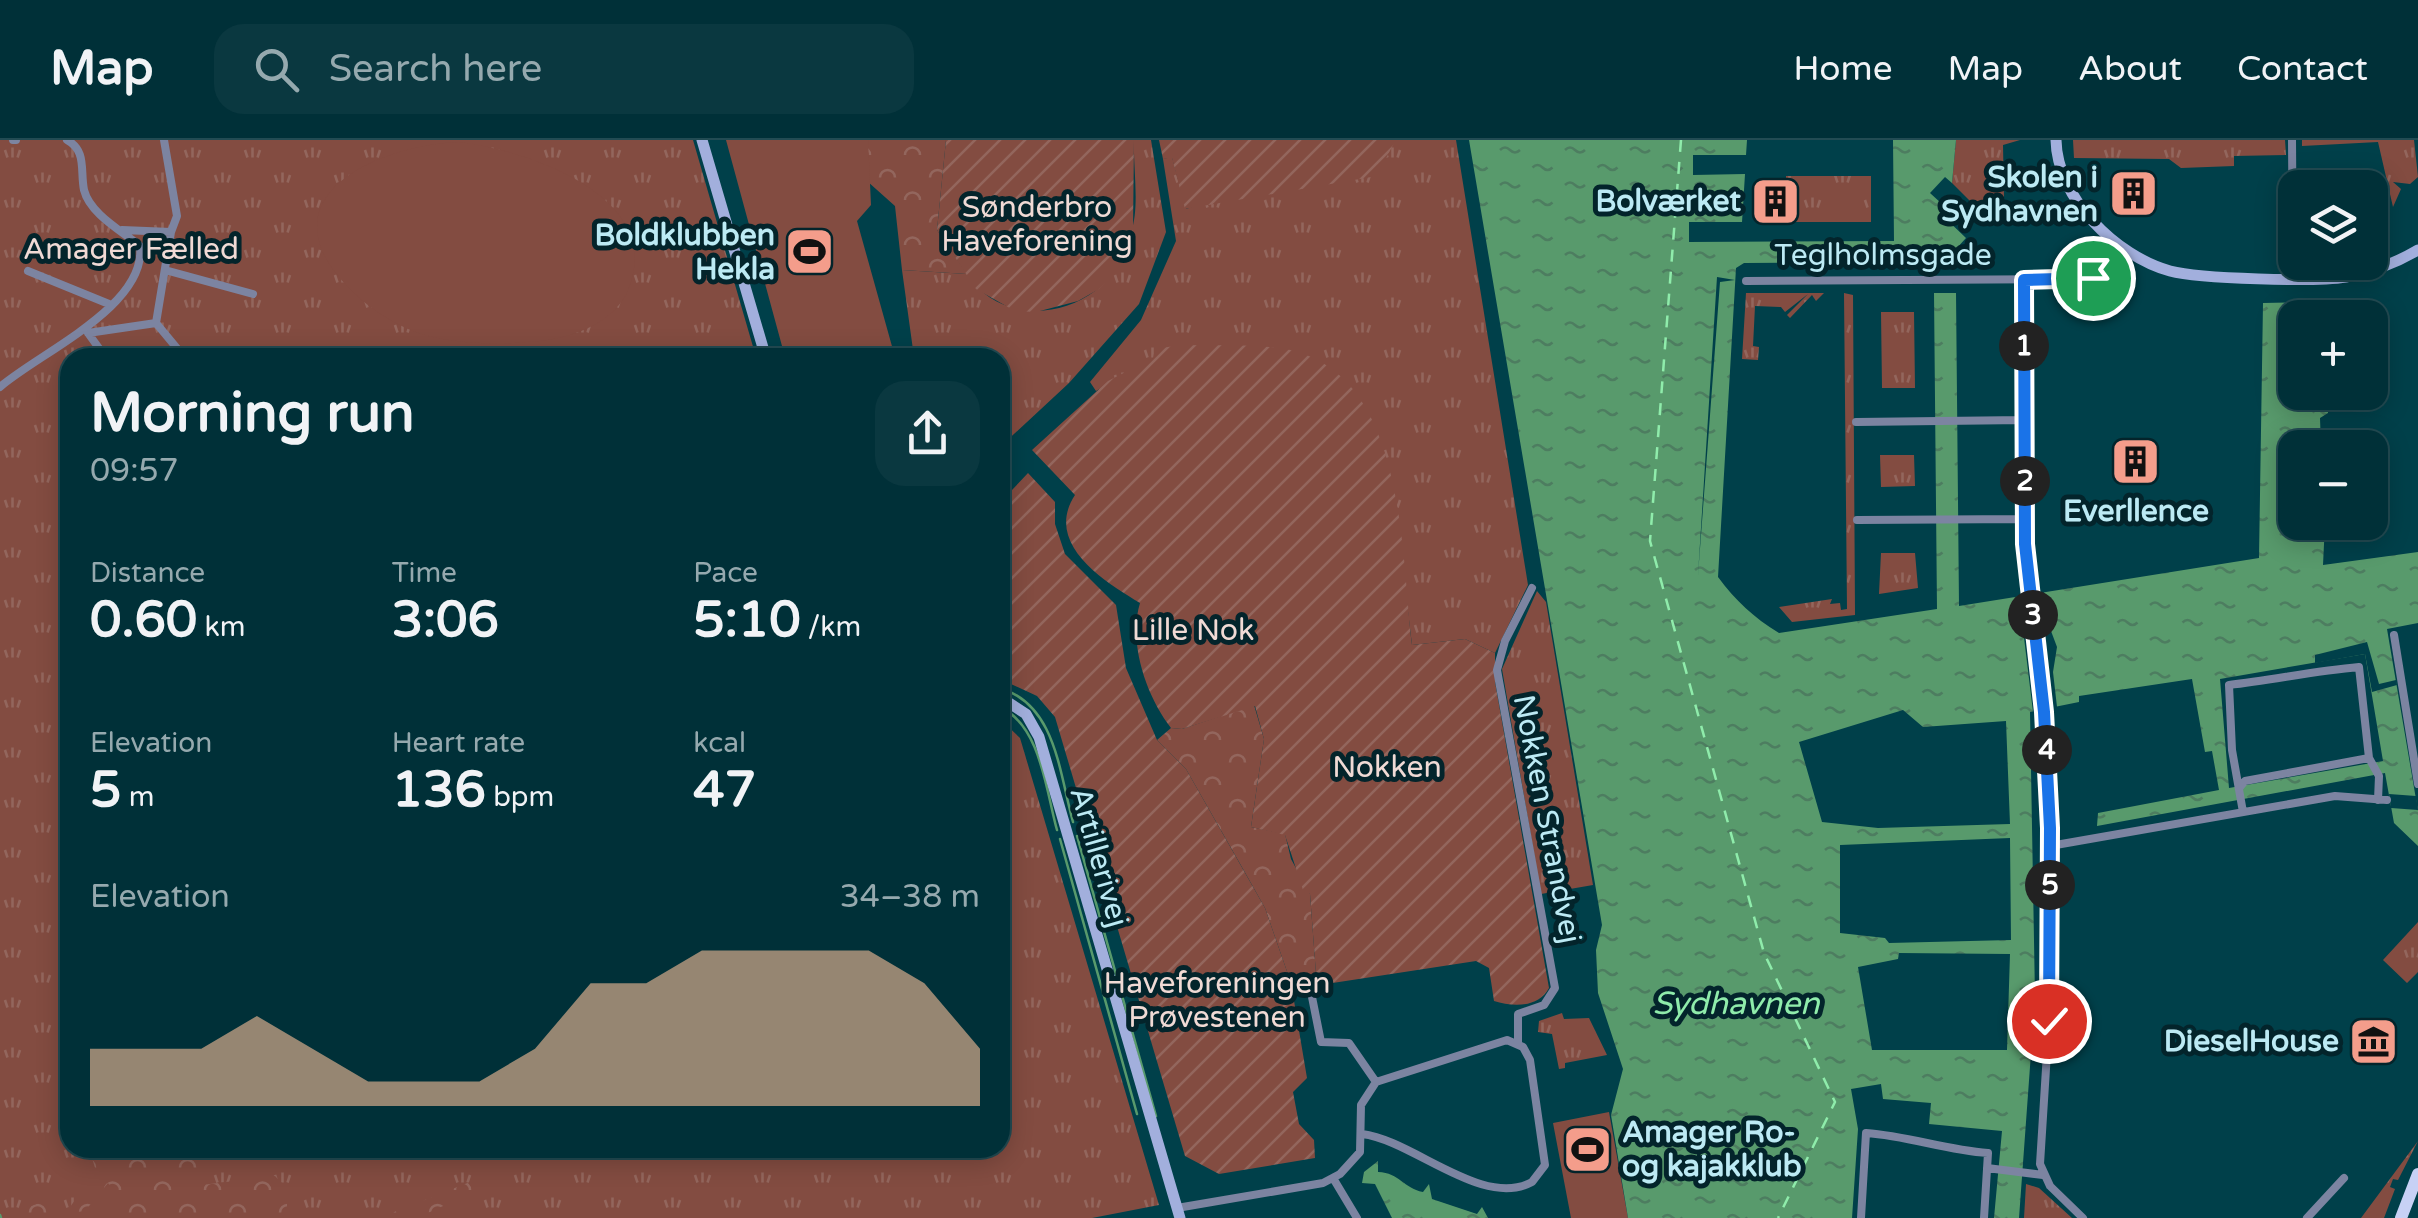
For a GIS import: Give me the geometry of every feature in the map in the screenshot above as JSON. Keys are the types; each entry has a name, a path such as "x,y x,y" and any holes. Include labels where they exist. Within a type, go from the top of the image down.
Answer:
{"main road":[{"path":"2401,1218 2418,1174"}],"street":[{"path":"2,385 86,330 136,279 142,261 140,246 95,209 85,193 81,154 66,140"},
{"path":"164,140 177,216 156,323 177,348"},
{"path":"702,140 763,348"},
{"path":"2056,140 2060,167 2072,193 2128,250 2150,264 2185,274 2278,277"},
{"path":"2292,140 2292,170"},
{"path":"121,230 171,232"},
{"name":"Teglholmsgade","path":"1746,281 2093,278 2110,269 2128,250"},
{"path":"2388,264 2418,250"},
{"path":"165,270 252,294"},
{"path":"28,271 110,304"},
{"path":"2024,280 2025,519 2044,710 2050,846 2049,1021 2040,1157 2044,1174 2083,1218"},
{"path":"86,330 156,323"},
{"path":"86,330 99,348"},
{"path":"1856,422 2024,420"},
{"path":"1857,520 2025,519"},
{"name":"Nokken Strandvej","path":"1518,1043 1518,1014 1549,1002 1555,988 1498,670 1505,641 1532,588"},
{"path":"2394,635 2418,784"},
{"path":"2050,846 2335,796 2383,800 2364,729 2358,667 2305,671 2277,680 2229,685 2231,740 2243,812"},
{"name":"Artillerivej","path":"1010,704 1026,714 1039,737 1178,1213"},
{"path":"2240,787 2245,781 2372,760"},
{"path":"1311,992 1321,1042 1350,1043 1376,1082"},
{"path":"1178,1213 1333,1178 1357,1156 1362,1105 1376,1082 1501,1041 1518,1043 1530,1060 1546,1164 1532,1182 1516,1189 1481,1183 1396,1142 1362,1134"},
{"path":"1861,1218 1858,1209 1866,1133 1910,1136 1949,1150 1988,1153 1992,1169 1984,1218"},
{"path":"1992,1169 2044,1174"},
{"path":"1333,1178 1357,1218"},
{"path":"2307,1218 2344,1178"}],"green space":[{"name":"Amager Fælled","path":"0,140 693,140 753,348 60,348 60,1158 1010,1158 1010,728 1020,738 1159,1205 1092,1218 0,1218"},
{"name":"Boldklubben Hekla","path":"726,140 868,140 871,205 857,221 892,348 783,348"},
{"path":"868,140 946,140 937,230 967,274 902,270 895,206 867,181"},
{"name":"Sønderbro Haveforening","path":"946,140 1134,140 1133,230 1117,269 1099,289 1078,301 1036,312 1015,311 976,289 937,230"},
{"path":"1134,140 1151,140 1166,232 1139,304 1069,383 1010,438 1010,348 913,348 902,270 967,274 979,289 1009,307 1062,307 1079,301 1106,280 1131,232 1136,199"},
{"name":"Sønderbro Haveforening","path":"1159,140 1395,141 1377,176 1185,209 1172,158 1163,159"},
{"path":"1395,140 1456,140 1528,585 1495,653 1465,639 1412,645 1396,509 1154,358 1096,391 1090,382 1141,320 1176,241 1163,159 1172,157 1186,209"},
{"path":"1956,140 2020,140 2003,145 2004,199 1986,217 1952,183"},
{"path":"2073,140 2285,140 2286,155 2234,156 2234,166 2181,168 2169,159 2074,158"},
{"path":"2302,140 2414,140 2418,177 2410,184 2393,182 2401,189 2393,207 2388,170 2384,170 2378,142 2302,146"},
{"path":"459,142 519,155 552,168 583,184 609,204 627,228 635,257 628,290 605,318 559,338 476,343 433,337 401,326 354,293 327,260 317,231 322,206 338,184 362,167 392,154"},
{"path":"1786,176 1871,176 1871,222 1786,222"},
{"path":"1746,293 1824,293 1816,301 1812,295 1790,318 1787,315 1808,294 1785,312 1781,307 1755,306 1753,346 1759,347 1758,360 1742,359"},
{"path":"1844,293 1853,295 1855,615 1792,622 1779,607 1832,599 1830,604 1840,603 1841,610 1847,609"},
{"path":"1881,312 1914,312 1915,388 1882,388"},
{"name":"Nokken","path":"1181,345 1280,348 1322,362 1353,389 1374,425 1389,467 1398,513 1412,645 1465,639 1495,653 1495,682 1549,988 1538,999 1517,1005 1494,1001 1489,968 1476,961 1326,984 1316,974 1310,894 1303,890 1285,835 1251,827 1264,739 1255,706 1182,729 1171,728 1162,715 1147,685 1138,651 1140,603 1082,560 1067,530 1067,513 1075,495 1032,450 1108,381 1153,358 1155,349"},
{"path":"1880,455 1914,455 1915,486 1881,487"},
{"name":"Haveforeningen Prøvestenen","path":"1028,473 1055,502 1055,524 1065,554 1116,605 1126,668 1157,740 1186,769 1265,908 1291,983 1307,1078 1293,1092 1299,1124 1314,1140 1315,1158 1219,1174 1185,1156 1055,717 1037,696 1010,684 1012,490"},
{"path":"1881,553 1915,553 1918,588 1879,594"},
{"path":"1537,591 1546,602 1593,885 1541,894 1502,669"},
{"path":"1254,705 1264,739 1251,827 1285,834 1291,859 1310,894 1316,974 1291,983 1265,908 1186,769 1157,740 1171,728 1182,729"},
{"path":"2418,922 2418,972 2407,983 2383,960"},
{"path":"1562,1013 1564,1019 1589,1018 1607,1055 1565,1063 1565,1068 1559,1069 1552,1034 1538,1032 1539,1021"},
{"name":"Amager Ro- og kajakklub","path":"1609,1112 1628,1218 1571,1218 1553,1123"},
{"path":"2418,1141 2398,1180 2393,1179 2390,1187 2395,1189 2384,1218 2361,1218"},
{"path":"92,1158 198,1158 194,1186 275,1176 287,1188 287,1218 98,1218 113,1190 108,1183 85,1211 77,1212 70,1207 96,1171"},
{"path":"470,1182 480,1189 417,1218 379,1218"},
{"path":"2026,1184 2039,1188 2072,1218 2024,1218"},
{"path":"48,1200 58,1218 0,1218 0,1217"}],"water":[{"name":"Sydhavnen","path":"1469,140 1747,140 1746,155 1693,155 1693,175 1745,174 1742,222 1689,222 1689,242 1894,241 1893,140 1956,140 1952,183 1945,177 1930,193 1942,204 1943,216 1966,238 1945,261 1744,263 1736,268 1718,577 1746,608 1779,633 1937,609 1934,293 1956,293 1959,606 2259,558 2263,303 2278,303 2278,410 2328,413 2320,418 2320,430 2278,430 2278,540 2324,540 2323,565 2418,552 2418,623 2387,629 2418,811 2418,846 2394,823 2385,773 2097,826 2098,813 2219,790 2212,751 2205,752 2192,679 2079,696 2079,702 2030,712 2035,998 2019,1218 1994,1218 2002,1131 1929,1124 1931,1103 1883,1099 1881,1084 1851,1089 1858,1129 1852,1218 1628,1218 1611,1115 1623,1069 1598,993 1596,950 1602,925","holes":["2365,654 2383,761 2229,788 2220,679","1903,710 1923,727 2006,721 2010,824 1878,828 1822,822 1799,742","2010,838 2011,940 1889,943 1885,938 1840,933 1840,845","1899,953 2010,954 2007,1050 1872,1050 1858,967 1898,959"]},
{"path":"1378,1161 1378,1172 1423,1192 1429,1184 1432,1199 1477,1214 1482,1207 1488,1218 1392,1218 1375,1184 1362,1183 1364,1172"}],"pier":[{"path":"1717,277 1735,280 1720,282 1698,575"},
{"path":"2044,592 2048,623 2057,647 2053,672 2057,707 2033,712 2019,596"},
{"path":"2367,642 2379,684 2396,680 2397,685 2372,692 2365,654 2315,663 2315,655"},
{"path":"2389,794 2416,796 2418,810 2391,808"}],"waterway":[{"path":"1010,693 1033,709 1044,725 1059,762 1073,822"},
{"path":"1010,713 1025,729 1040,761 1057,830"},
{"path":"1077,836 1156,1116"},
{"path":"1060,839 1137,1114"}],"ferry route":[{"path":"1681,140 1650,541 1764,953 1835,1102 1778,1218"}],"place":[{"name":"Skolen i Sydhavnen","path":"2133,194"},
{"name":"Bolværket","path":"1776,201"},
{"name":"Boldklubben Hekla","path":"810,252"},
{"name":"Everllence","path":"2136,462"},
{"name":"DieselHouse","path":"2374,1041"},
{"name":"Amager Ro- og kajakklub","path":"1587,1149"}],"route":[{"path":"2049,1021 2047,754 2025,544 2024,280 2093,278"}],"park label":[{"name":"Lille Nok","path":"1193,630"}]}
